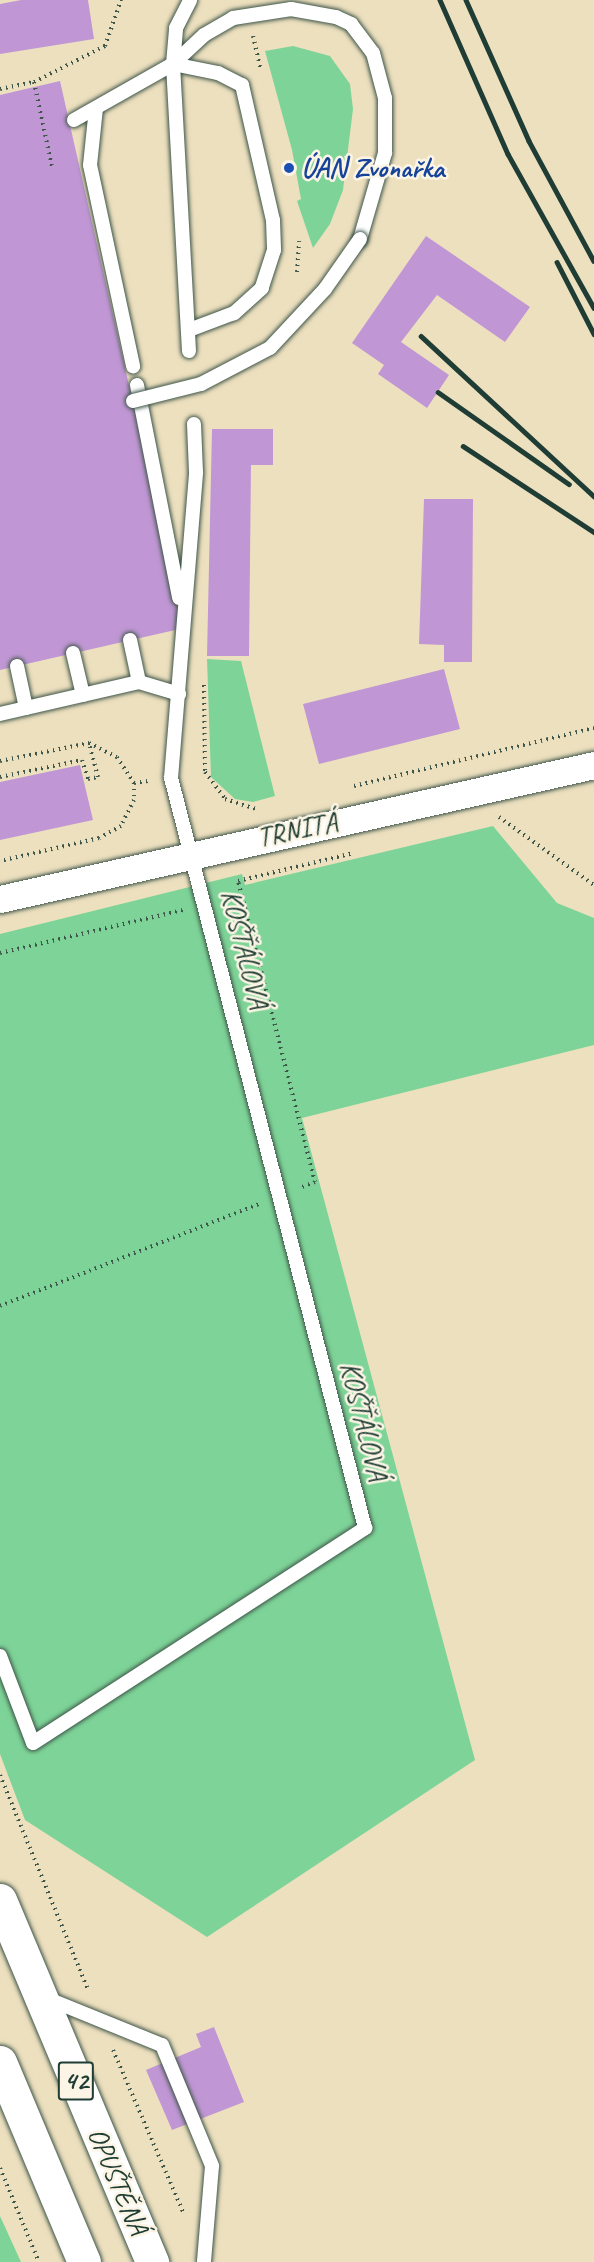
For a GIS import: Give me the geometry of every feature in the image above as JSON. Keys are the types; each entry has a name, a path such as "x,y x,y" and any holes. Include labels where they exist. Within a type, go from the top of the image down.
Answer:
{"main road":[{"name":"OPUŠTĚNÁ","path":"0,1900 152,2262"},
{"name":"42","path":"0,2062 11,2108 84,2262"}],"street":[{"name":"TRNITÁ","path":"0,899 194,852 594,765"}],"lane":[{"path":"189,351 173,64 176,28 190,0"},
{"path":"74,120 173,64 204,35 248,14 291,9 351,24 373,53 387,125 380,181 360,239 325,289 270,348 201,384 133,402"},
{"path":"173,64 218,73 242,85 273,220 274,250 262,288 234,313 189,330"},
{"path":"96,108 90,165 133,366"},
{"path":"137,385 182,615"},
{"path":"182,615 196,472 194,424"},
{"name":"KOŠŤÁLOVÁ","path":"0,1656 33,1743 365,1528 194,852 171,778 179,694 182,615"},
{"path":"130,640 139,682"},
{"path":"73,653 82,695"},
{"path":"17,666 26,708"},
{"path":"0,714 139,682 179,694"},
{"path":"40,1995 162,2045 212,2166 204,2262"}],"path":[{"path":"0,89 34,82 105,46 121,0"},
{"path":"34,82 52,167"},
{"path":"204,677 205,772 225,799 247,808 267,807"},
{"path":"345,788 594,728"},
{"path":"0,777 82,760 88,779 98,777 89,742"},
{"path":"0,761 89,742 117,757 134,783 134,800 122,826 99,838 0,861"},
{"path":"487,819 509,813"},
{"path":"499,816 594,885"},
{"path":"0,1306 315,1182 238,881 361,851"},
{"path":"0,953 242,896"},
{"path":"0,1774 26,1836"},
{"path":"0,2168 39,2262"}],"green space":[{"path":"293,46 330,56 350,84 353,109 343,190 330,224 313,248 297,201 301,199 292,150 265,51"},
{"path":"207,659 241,661 275,796 253,802 235,799 211,777"},
{"path":"493,826 557,903 594,918 594,1045 302,1118 475,1760 207,1937 25,1820 0,1754 0,934 242,874 245,885"},
{"path":"0,2216 21,2262 0,2262"}],"building":[{"path":"21,0 88,0 94,39 0,54 0,4"},
{"path":"60,81 184,628 0,670 0,95"},
{"path":"426,236 530,307 505,342 437,295 401,342 449,375 427,408 378,374 384,365 352,343"},
{"path":"212,429 273,429 273,465 251,465 249,656 207,656"},
{"path":"424,499 473,499 472,662 444,662 444,645 419,644"},
{"path":"444,669 460,729 319,764 303,704"},
{"path":"80,765 93,820 0,840 0,782"},
{"path":"214,2027 244,2102 172,2130 146,2070 201,2047 196,2034"}],"railway":[{"path":"440,0 508,154 594,308"},
{"path":"466,0 529,141 594,261"},
{"path":"557,262 594,334"},
{"path":"421,336 594,496"},
{"path":"438,392 569,484"},
{"path":"463,446 594,532"}],"place":[{"name":"ÚAN Zvonařka","path":"289,168"}]}
